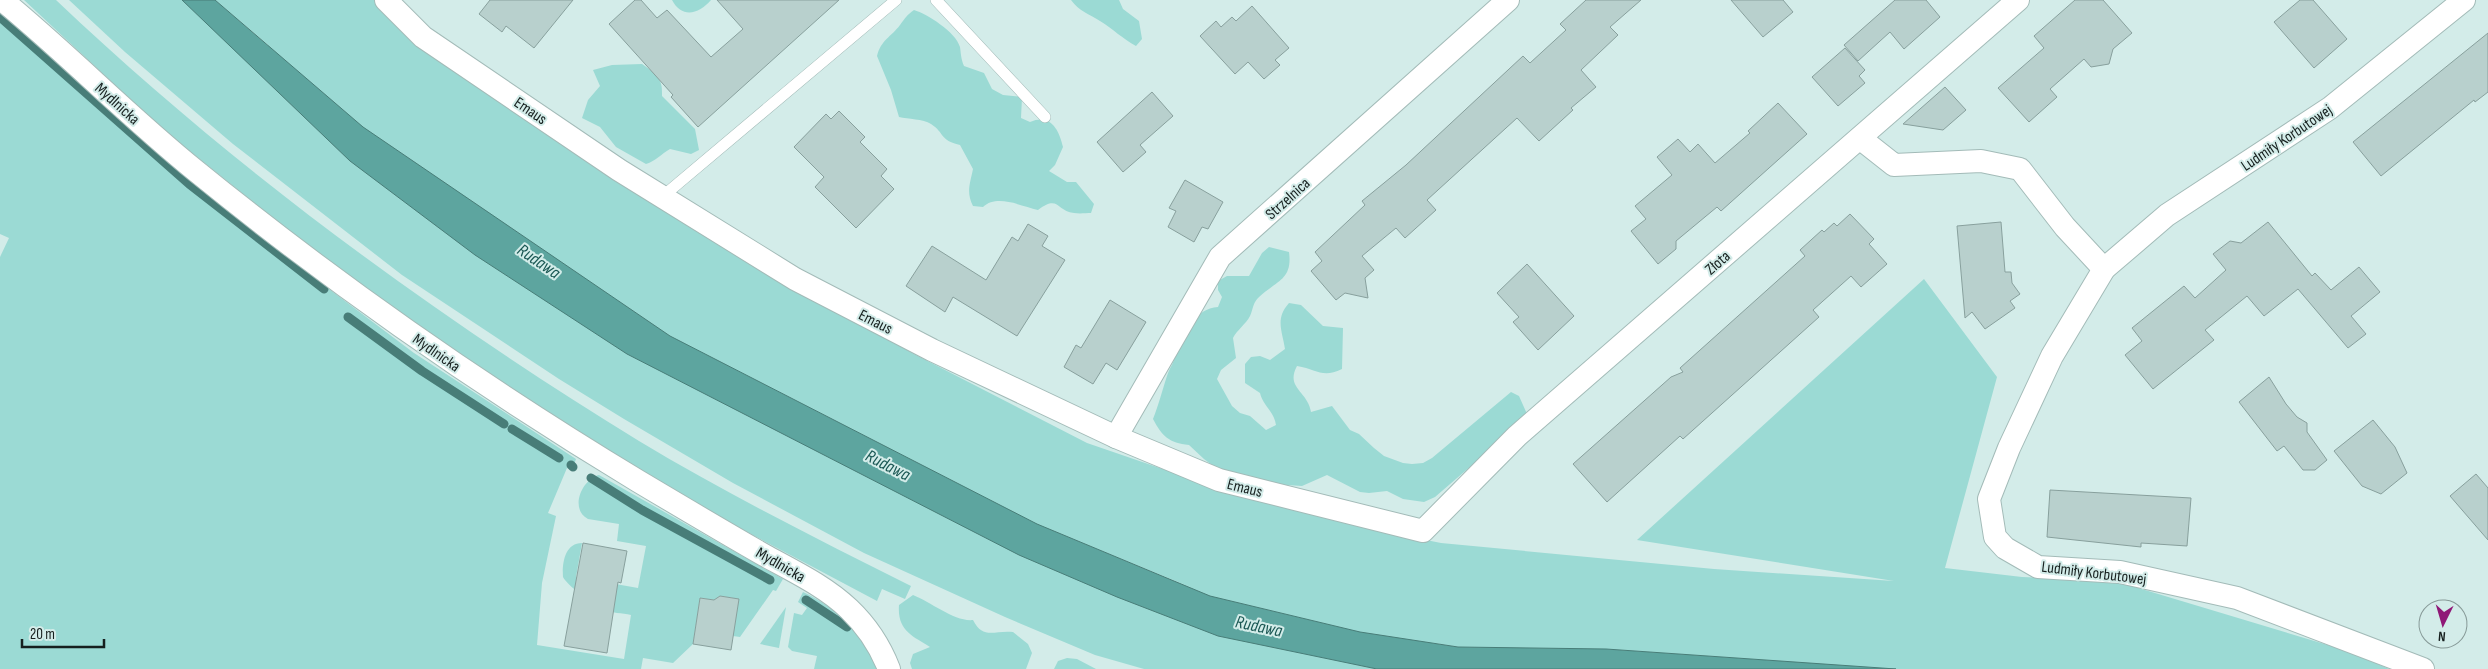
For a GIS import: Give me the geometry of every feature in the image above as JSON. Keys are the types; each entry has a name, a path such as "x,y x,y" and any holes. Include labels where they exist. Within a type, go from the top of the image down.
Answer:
{"street":[{"name":"Mydlnicka","path":"2,0 196,171 387,317 468,374 578,445 835,597 866,627 881,648 889,669"},
{"name":"Emaus","path":"386,0 423,37 619,170 795,279 932,350 1116,437 1218,480 1423,531"},
{"name":"Strzelnica","path":"1116,437 1220,258 1508,0"},
{"name":"Złota","path":"1423,531 1517,436 2018,0"},
{"name":"Ludmiły Korbutowej","path":"2423,669 2237,598 2120,572 2038,567 2005,548 1995,537 1989,500 2009,448 2052,356 2104,269 2167,215 2330,108 2464,0"},
{"path":"1860,139 1894,165 1981,161 2020,169 2065,227 2104,269"}],"lane":[{"path":"662,197 896,0"},
{"path":"936,0 1045,117"}],"shaded area":[{"path":"24,0 56,0 123,62 263,180 410,290 485,342 672,461 911,586 905,599 882,589 877,601 734,525 652,477 471,364 313,250 161,128"},
{"path":"69,0 182,0 269,81 268,45 215,0 380,0 609,175 912,353 1087,443 1186,477 1381,531 1441,543 1714,569 1894,581 1637,540 1924,279 1997,377 1945,568 2022,577 2115,581 2351,652 2389,669 1896,669 1606,649 1510,649 1458,647 1434,643 1357,665 1377,669 1144,669 1095,655 1005,617 864,553 733,483 624,419 559,379 402,275 233,144 125,52","holes":["1053,531 1195,589 1049,532"]},
{"path":"672,0 711,0 701,9 686,12 676,6"},
{"path":"1071,0 1119,0 1123,9 1139,21 1142,39 1136,46 1081,10"},
{"path":"914,10 926,15 953,35 960,47 964,66 984,73 992,89 1003,95 1022,97 1021,118 1030,122 1043,120 1052,124 1059,134 1063,147 1055,165 1049,171 1067,182 1076,182 1094,204 1091,213 1068,212 1054,203 1045,205 1038,210 1002,201 995,201 983,207 973,206 969,192 973,169 960,145 945,139 928,122 899,117 891,90 877,56 884,42"},
{"path":"0,14 180,173 325,286 414,353 576,459 572,470 567,468 548,513 556,516 542,583 537,645 624,659 631,615 610,612 599,608 575,590 563,577 564,560 568,550 576,544 582,543 576,577 638,588 646,546 617,541 619,524 588,519 579,508 580,495 583,488 587,482 599,475 783,579 776,591 773,590 740,637 733,636 738,604 733,598 720,596 714,600 700,598 693,644 673,663 643,658 641,669 0,669 0,257 9,238 0,234"},
{"path":"642,64 660,80 662,96 695,129 699,150 691,154 670,149 646,164 616,147 600,127 582,118 588,100 600,86 593,70 612,65"},
{"path":"1269,247 1289,252 1290,262 1288,269 1281,280 1256,300 1250,316 1233,338 1236,358 1221,370 1217,379 1232,406 1240,413 1250,416 1266,430 1276,425 1260,393 1245,383 1245,364 1251,357 1260,356 1270,360 1285,349 1281,320 1282,314 1289,303 1301,305 1323,326 1343,328 1342,369 1324,373 1297,366 1294,373 1295,385 1306,399 1311,412 1332,406 1350,430 1359,434 1384,456 1403,463 1423,463 1432,458 1511,392 1519,396 1527,414 1522,422 1435,497 1424,502 1403,499 1387,491 1360,492 1327,475 1302,486 1273,484 1220,471 1189,445 1167,438 1153,419 1173,361 1174,350 1197,317 1210,308 1218,307 1222,297 1218,290 1218,281 1227,276 1249,276 1262,253"},
{"path":"803,592 827,606 848,623 865,644 877,669 814,669 817,656 792,651 788,647 794,613 802,615 807,608 798,602"},
{"path":"913,595 951,615 966,620 973,620 985,632 1013,632 1028,644 1032,653 1026,669 912,669 910,663 913,654 930,647 907,632 901,621 899,605"},
{"path":"786,607 779,648 760,644"},
{"path":"1067,658 1077,659 1096,669 1054,669 1058,661"}],"water":[{"name":"Rudawa","path":"182,0 215,0 363,127 670,336 1037,524 1210,596 1360,632 1458,647 1606,649 1896,669 1377,669 1218,636 1117,597 1019,555 627,354 475,255 350,161"}],"building":[{"path":"490,0 573,0 534,48 506,26 502,32 479,14"},
{"path":"635,0 641,0 657,18 667,10 711,57 743,29 717,0 839,0 698,127 671,97 673,95 609,24"},
{"path":"1586,0 1641,0 1610,27 1618,35 1581,70 1596,87 1571,108 1573,110 1539,141 1517,118 1427,200 1436,210 1405,238 1396,228 1362,256 1374,270 1365,278 1368,298 1345,293 1336,300 1311,271 1322,261 1315,252 1365,205 1362,201 1406,165 1523,56 1530,63 1566,30 1560,24"},
{"path":"1731,0 1783,0 1793,12 1763,37"},
{"path":"1895,0 1926,0 1940,17 1904,49 1890,32 1858,61 1844,45"},
{"path":"2075,0 2103,0 2132,33 2113,49 2109,64 2091,67 2084,59 2050,89 2057,97 2029,122 1998,88 2044,48 2034,36"},
{"path":"2300,0 2313,0 2347,39 2314,68 2274,22"},
{"path":"1252,6 1289,48 1275,60 1280,65 1264,79 1248,62 1235,74 1200,36 1216,21 1221,27 1232,17 1236,21"},
{"path":"2488,33 2488,92 2475,102 2474,100 2381,176 2353,142"},
{"path":"1845,48 1865,70 1859,76 1865,83 1838,106 1812,77"},
{"path":"1945,87 1966,110 1943,130 1903,124"},
{"path":"1152,92 1173,116 1140,145 1146,152 1123,172 1097,142"},
{"path":"1778,103 1807,134 1721,211 1717,207 1676,241 1676,249 1658,264 1631,231 1646,219 1635,206 1672,175 1657,157 1678,139 1690,152 1698,144 1715,163 1750,133 1748,131"},
{"path":"839,111 865,137 860,142 887,169 881,176 894,189 856,228 815,187 824,177 794,147 826,114 831,119"},
{"path":"1185,180 1223,202 1208,229 1202,227 1194,242 1168,227 1176,211 1169,208"},
{"path":"1850,214 1874,239 1869,244 1887,264 1861,287 1851,276 1813,310 1819,317 1683,439 1680,436 1607,502 1573,464 1671,377 1683,372 1680,368 1805,256 1800,250 1822,230 1824,232 1834,223 1837,226"},
{"path":"2001,222 2005,272 2011,272 2012,283 2020,294 2010,301 2015,308 1985,329 1972,312 1965,318 1957,226"},
{"path":"2268,222 2312,276 2315,273 2331,290 2359,267 2380,292 2351,316 2366,334 2348,348 2298,289 2264,316 2247,296 2205,330 2214,340 2153,389 2125,355 2142,341 2132,328 2184,286 2195,298 2226,270 2213,254 2230,241 2241,243"},
{"path":"1028,224 1048,236 1042,246 1065,260 1017,336 953,297 945,312 906,286 932,246 986,280 1012,237 1018,241"},
{"path":"1527,264 1574,316 1538,350 1513,322 1519,317 1497,293"},
{"path":"1110,300 1146,322 1117,370 1106,363 1093,384 1064,367 1076,345 1081,348"},
{"path":"2269,377 2286,404 2297,417 2307,423 2307,432 2327,460 2315,470 2303,470 2284,446 2277,451 2239,402"},
{"path":"2373,420 2395,447 2407,473 2381,494 2362,486 2334,451"},
{"path":"2476,474 2488,488 2488,540 2450,496"},
{"path":"2050,490 2191,498 2187,546 2141,543 2141,547 2047,537"},
{"path":"583,543 627,551 621,583 618,582 607,653 564,646"},
{"path":"720,596 739,599 731,650 693,644 700,598 714,600"}],"waterway":[{"path":"0,17 189,184 324,289"},
{"path":"348,317 422,371 504,424"},
{"path":"512,429 559,458"},
{"path":"591,478 642,510 770,580"},
{"path":"806,600 847,627"}]}
